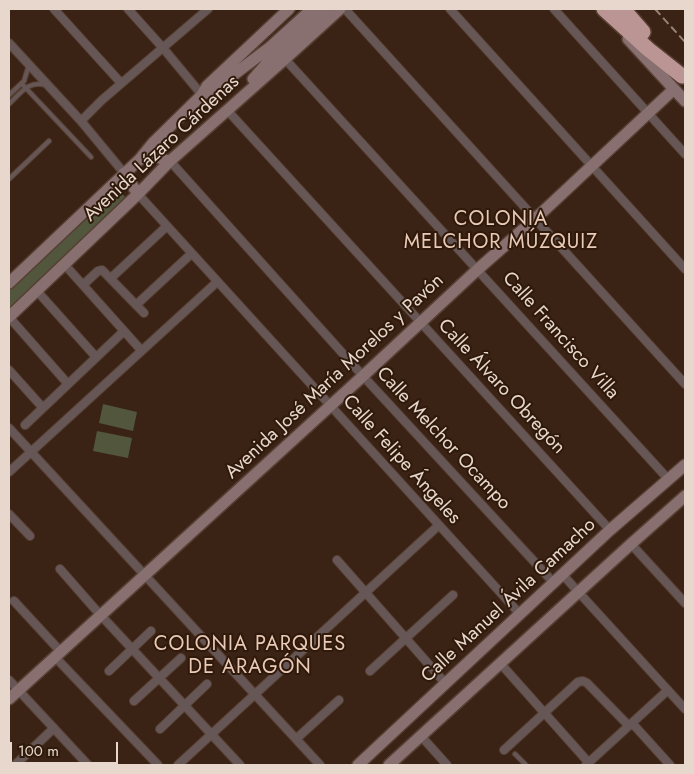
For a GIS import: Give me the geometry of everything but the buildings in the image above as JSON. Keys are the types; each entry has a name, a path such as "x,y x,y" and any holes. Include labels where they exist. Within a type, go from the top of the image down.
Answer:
{"highway":[{"path":"604,9 648,48 681,81"},
{"path":"623,9 681,81"}],"street":[{"path":"54,9 121,83"},
{"path":"128,9 202,95 276,54 340,9"},
{"path":"81,121 121,83 206,9"},
{"path":"276,54 312,9"},
{"path":"276,54 325,9"},
{"path":"345,9 685,384"},
{"path":"450,9 685,269"},
{"path":"554,9 685,154"},
{"path":"600,9 681,81 685,101"},
{"name":"Avenida Lázaro Cárdenas","path":"9,283 124,173 202,95 207,86 286,10"},
{"path":"9,43 81,121 124,173 138,194"},
{"name":"Avenida Lázaro Cárdenas","path":"9,317 170,161 227,110 276,54"},
{"name":"Calle Francisco Villa","path":"276,54 669,480"},
{"name":"Avenida José María Morelos y Pavón","path":"9,699 592,167 681,81"},
{"name":"Calle Álvaro Obregón","path":"227,110 610,530"},
{"path":"153,143 152,148 156,155 163,160 170,161"},
{"name":"Calle Melchor Ocampo","path":"170,161 363,376 558,578 578,592 685,709"},
{"name":"Calle Felipe Ángeles","path":"138,194 519,614"},
{"path":"111,278 167,226"},
{"path":"136,305 191,254"},
{"path":"65,264 141,350"},
{"path":"83,285 99,270 103,271 144,313"},
{"path":"9,472 217,282"},
{"path":"36,291 96,357"},
{"path":"9,317 68,384"},
{"path":"25,425 124,331"},
{"path":"9,370 43,408"},
{"path":"9,428 320,765"},
{"name":"Calle Manuel Ávila Camacho","path":"358,765 610,530 685,465"},
{"name":"Calle Manuel Ávila Camacho","path":"390,765 578,592 685,497"},
{"path":"9,514 30,536"},
{"path":"178,765 439,525"},
{"path":"631,544 685,603"},
{"path":"337,560 364,593 446,684"},
{"path":"60,569 240,765"},
{"path":"370,671 453,595"},
{"path":"14,601 58,654 158,765"},
{"path":"109,670 151,631"},
{"path":"134,701 181,658"},
{"path":"500,663 587,764 668,690"},
{"path":"9,680 88,765"},
{"path":"504,750 578,682 583,681 656,749 670,765"},
{"path":"160,729 207,684"},
{"path":"296,739 339,700"},
{"path":"17,765 54,728"},
{"path":"421,736 447,765"}],"lane":[{"path":"9,95 22,84 27,76 30,65"},
{"path":"9,104 29,85 38,83 49,86"},
{"path":"22,84 91,157"},
{"path":"9,179 49,141"},
{"path":"515,754 526,765"}],"green space":[{"path":"119,190 127,199 9,309 9,288"},
{"path":"103,404 137,412 133,431 99,423"},
{"path":"97,431 132,438 128,458 93,451"}],"railway":[{"path":"655,9 685,42"}],"district":[{"name":"COLONIA MELCHOR MÚZQUIZ","path":"501,232"},
{"name":"COLONIA PARQUES DE ARAGÓN","path":"250,656"}]}
